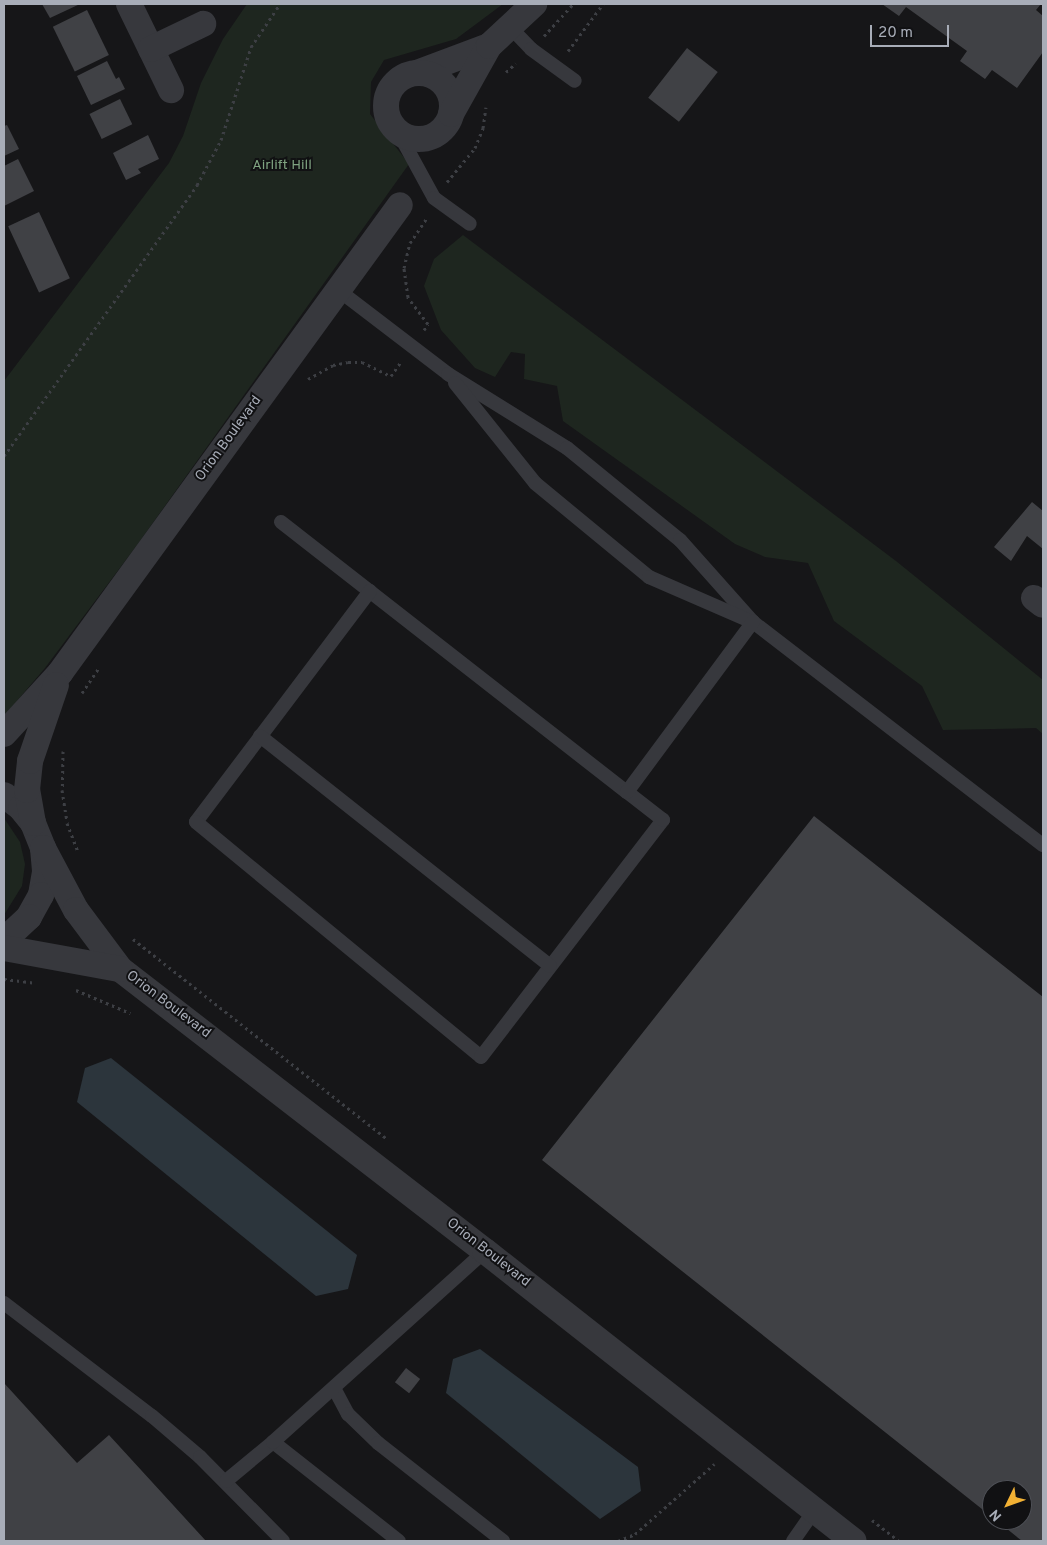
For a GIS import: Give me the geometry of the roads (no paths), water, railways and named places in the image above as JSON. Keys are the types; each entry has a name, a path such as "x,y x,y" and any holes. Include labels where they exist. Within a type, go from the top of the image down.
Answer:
{"street":[{"path":"129,4 171,90"},
{"path":"489,46 446,125 428,137 406,136 397,130 388,117 386,100 397,81 489,46 534,4"},
{"path":"151,49 204,24"},
{"path":"417,73 428,74 445,85 452,104 451,114"},
{"name":"Orion Boulevard","path":"4,734 60,673 337,289 400,205"},
{"name":"Orion Boulevard","path":"33,823 27,790 30,761 60,673"},
{"path":"4,794 21,808 33,823 43,848 45,872 41,895 29,917 4,940"},
{"name":"Orion Boulevard","path":"43,848 76,910 120,969 485,1251 853,1541"},
{"name":"Orion Boulevard","path":"4,948 120,969"}],"lane":[{"path":"510,28 531,49 575,81"},
{"path":"397,130 434,198 470,224"},
{"path":"337,289 448,374 567,448 680,540 753,622 1043,845"},
{"path":"448,374 535,483 649,576 753,622"},
{"path":"281,522 370,591 663,820 481,1056 196,822 370,591"},
{"path":"627,792 753,622"},
{"path":"260,736 550,966"},
{"path":"226,1481 334,1388 485,1251"},
{"path":"4,1303 152,1416 226,1481 283,1541"},
{"path":"334,1388 348,1414 378,1443 503,1541"},
{"path":"273,1442 399,1541"},
{"path":"793,1541 815,1510"}],"park label":[{"name":"Airlift Hill","path":"282,166"}]}
